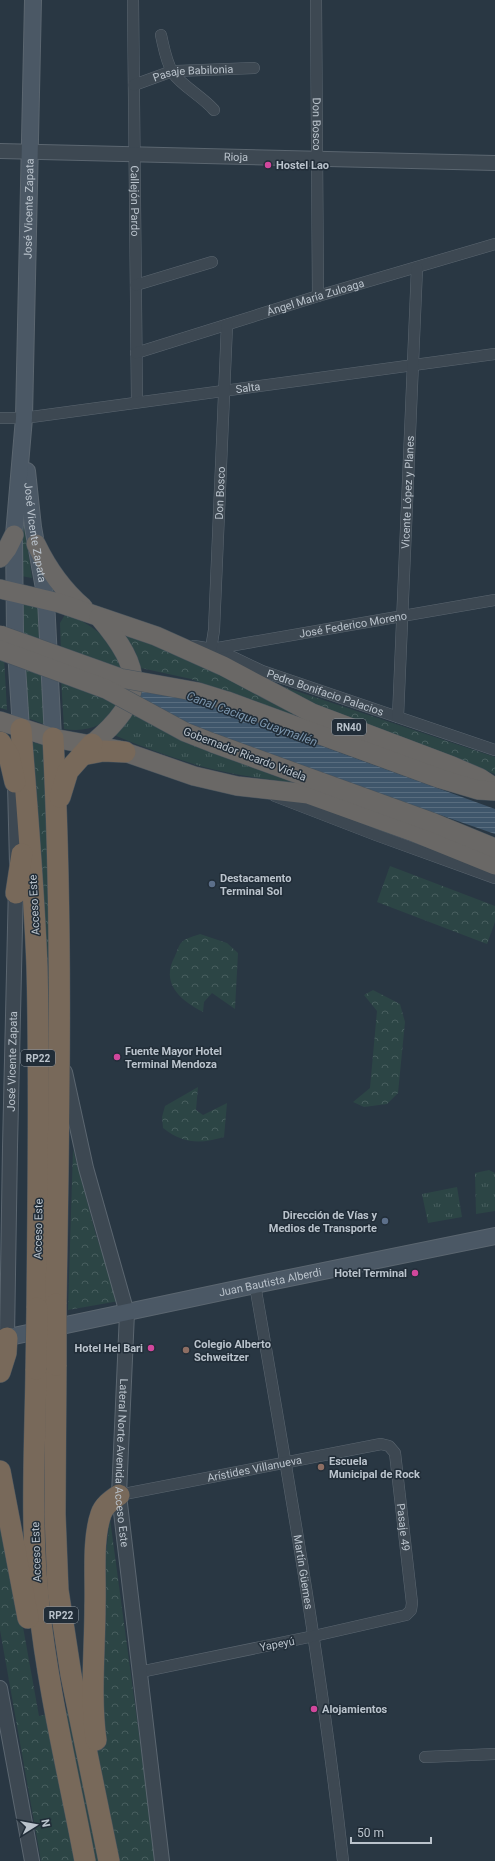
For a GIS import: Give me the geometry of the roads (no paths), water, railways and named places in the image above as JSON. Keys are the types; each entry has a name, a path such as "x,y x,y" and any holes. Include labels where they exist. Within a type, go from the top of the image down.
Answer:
{"highway":[{"path":"0,558 14,535"},
{"path":"36,544 47,566 60,586 93,614 124,649 130,662 133,678 128,702 119,719 109,730 74,745"},
{"name":"Pedro Bonifacio Palacios","path":"7,590 93,614 208,654"},
{"name":"Gobernador Ricardo Videla","path":"8,635 32,654 120,695 185,732 434,823 495,848"},
{"name":"Gobernador Ricardo Videla","path":"0,650 32,654 120,678 198,692 227,701 441,779 478,790 495,789"},
{"name":"Gobernador Ricardo Videla","path":"208,654 312,713 452,766 480,778 495,789"},
{"path":"0,721 74,745 103,751 125,752"},
{"name":"Acceso Este","path":"21,729 28,808 35,929 47,1306"},
{"path":"0,742 8,756 15,785 23,853 38,1050"},
{"path":"56,815 74,745"},
{"name":"Acceso Este","path":"74,745 56,815 60,1047 47,1306 46,1367 35,1503 39,1604 51,1683 85,1861"},
{"name":"Gobernador Ricardo Videla","path":"125,752 194,776 257,789 296,792 326,800 445,844 495,865"},
{"path":"16,893 23,853 28,808"},
{"path":"0,1372 6,1354 4,1339"},
{"name":"Acceso Este","path":"46,1367 58,1590 70,1668 109,1861"},
{"path":"0,1471 33,1642 65,1752"},
{"path":"114,1861 94,1722 96,1558 101,1514 107,1504 119,1495"}],"main road":[{"name":"José Vicente Zapata","path":"7,590 14,535 24,418 34,0"},
{"name":"José Vicente Zapata","path":"24,418 27,482 46,600"},
{"path":"7,590 8,635"},
{"name":"Acceso Este","path":"21,729 32,654 46,600"},
{"name":"Acceso Este","path":"32,654 50,674 74,745"},
{"name":"Juan Bautista Alberdi","path":"4,1339 255,1285 495,1236"}],"street":[{"name":"Callejón Pardo","path":"133,0 137,402"},
{"name":"Don Bosco","path":"316,0 318,296"},
{"path":"161,35 166,57 172,72 179,80 202,98 214,110"},
{"name":"Pasaje Babilonia","path":"134,85 172,72 254,68"},
{"name":"Rioja","path":"0,151 134,156 495,163"},
{"name":"Ángel María Zuloaga","path":"136,352 495,244"},
{"path":"136,284 212,262"},
{"name":"Vicente López y Planes","path":"398,717 417,268"},
{"name":"Don Bosco","path":"208,654 214,630 225,390 226,325"},
{"name":"Salta","path":"0,418 24,418 495,354"},
{"name":"José Federico Moreno","path":"208,654 252,642 495,600"},
{"path":"246,662 243,657 243,652 245,647 252,642"},
{"name":"Pedro Bonifacio Palacios","path":"208,654 218,650 246,662 262,671 495,750"},
{"name":"José Vicente Zapata","path":"4,1339 16,893 15,785"},
{"name":"Gobernador Ricardo Videla","path":"257,789 376,836 495,878"},
{"name":"Lateral Norte Avenida Acceso Este","path":"60,1047 86,1168 127,1312 119,1495 162,1861"},
{"name":"Martín Güemes","path":"255,1285 314,1636 334,1780 343,1861"},
{"path":"0,1358 4,1339"},
{"name":"Arístides Villanueva","path":"119,1495 381,1444 389,1446"},
{"name":"Pasaje 49","path":"389,1446 395,1453 412,1603 411,1610"},
{"name":"Yapeyú","path":"140,1672 314,1636 406,1615 411,1610"},
{"path":"0,1688 32,1861"},
{"path":"425,1757 495,1754"}],"water":[{"path":"20,663 176,693 495,809 495,834 374,792"}],"place":[{"name":"Hostel Lao","path":"268,165"},
{"name":"Destacamento Terminal Sol","path":"212,884"},
{"name":"Fuente Mayor Hotel Terminal Mendoza","path":"117,1057"},
{"name":"Dirección de Vías y Medios de Transporte","path":"385,1221"},
{"name":"Hotel Terminal","path":"415,1273"},
{"name":"Hotel Hel Bari","path":"151,1348"},
{"name":"Colegio Alberto Schweitzer","path":"186,1350"},
{"name":"Escuela Municipal de Rock","path":"321,1467"},
{"name":"Alojamientos","path":"314,1709"}],"water label":[{"name":"Canal Cacique Guaymallén","path":"252,719"}]}
